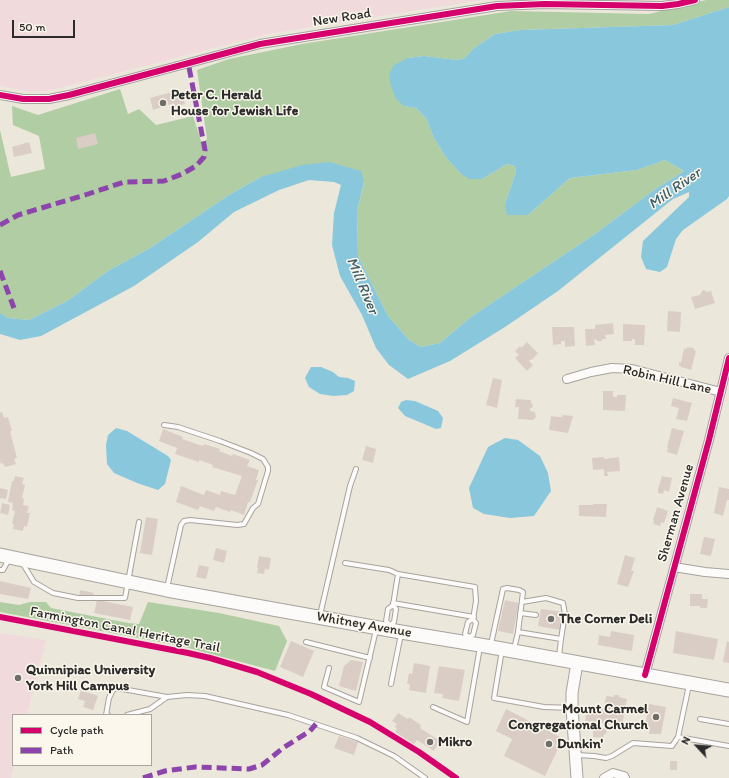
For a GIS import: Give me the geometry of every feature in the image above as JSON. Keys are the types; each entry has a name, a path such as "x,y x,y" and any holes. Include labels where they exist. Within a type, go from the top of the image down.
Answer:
{"highway":[{"name":"Whitney Avenue","path":"10,557 167,590 487,645 577,663 729,690"}],"main road":[{"path":"576,778 572,693 577,663"}],"street":[{"name":"New Road","path":"0,95 31,100 69,95 260,44 496,3 662,6 695,0"},
{"name":"Sherman Avenue","path":"645,675 709,440 729,358"},
{"name":"Robin Hill Lane","path":"567,379 612,368 632,369 721,392"},
{"path":"674,567 729,574"},
{"path":"604,778 613,773 624,776 625,778"}],"lane":[{"path":"164,425 178,427 251,453 266,463 268,467 258,504 253,508 244,524 237,525 190,520 184,521 180,525 167,590"},
{"path":"320,617 350,486 356,469"},
{"path":"0,570 3,570 10,557 34,582 53,593 78,598 125,598 139,522"},
{"path":"345,563 389,570 398,574 416,578 474,588 476,601 473,618 476,623 473,635 487,645 494,698 544,707 572,708"},
{"path":"391,684 389,628 386,621 388,609 393,604 398,574"},
{"path":"415,583 416,578"},
{"path":"429,586 430,580"},
{"path":"434,707 467,722 503,589 507,588 523,592 518,632"},
{"path":"522,602 546,598 563,603 565,614 558,659"},
{"path":"393,604 411,604 473,618"},
{"path":"329,668 324,687 359,702 370,658 394,622 396,609 393,604"},
{"path":"520,613 536,615"},
{"path":"473,618 468,622 466,634 487,645"},
{"path":"487,645 518,632 561,639"},
{"path":"306,642 370,658"},
{"path":"574,755 606,758 633,743 672,746 678,737 689,683"},
{"path":"106,714 109,698 113,690 117,688 167,697 187,695 205,696 288,715 357,738 394,756 425,778"},
{"path":"131,714 150,709 167,697"},
{"path":"700,719 729,724"},
{"path":"678,737 729,746"}],"shaded area":[{"path":"0,0 482,0 268,34 52,90 31,92 0,86"},
{"name":"Quinnipiac University York Hill Campus","path":"0,633 46,640 27,714 12,714 12,766 14,766 11,778 0,778"}],"green space":[{"path":"706,0 729,0 729,7 673,25 520,30 495,34 473,49 465,58 457,60 424,56 408,58 404,106 416,108 426,118 433,136 445,156 460,173 482,179 507,164 515,166 516,172 505,204 528,215 570,178 637,170 665,160 684,171 654,190 595,234 471,317 440,343 421,347 409,340 388,316 358,256 357,211 364,183 261,177 229,195 150,248 108,271 67,301 29,320 8,318 0,313 0,130 11,177 45,169 39,136 13,125 12,106 38,115 120,89 128,114 139,109 156,125 193,116 202,144 207,139 197,70 229,59 302,44 511,11 649,14"},
{"path":"0,602 19,605 30,602 46,602 51,608 139,624 148,602 219,613 279,626 287,641 275,671 181,646 0,612"}],"water":[{"name":"Mill River","path":"729,7 729,196 727,199 683,230 676,239 667,267 660,272 646,269 641,257 643,241 689,197 689,192 673,199 558,291 505,327 450,361 408,379 389,365 376,348 362,315 340,276 332,245 334,213 341,185 334,182 309,180 279,190 234,212 198,242 134,286 41,336 20,340 0,334 0,313 8,318 29,320 67,301 108,271 150,248 229,195 261,177 302,165 329,162 361,171 364,182 357,211 358,256 388,316 409,340 421,347 440,343 471,317 595,234 654,190 684,171 665,160 637,170 570,178 528,215 507,215 505,204 516,172 515,166 507,164 482,179 469,179 460,173 445,156 433,136 426,118 416,108 404,106 396,99 391,86 389,74 394,65 408,58 424,56 457,60 465,58 473,49 495,34 520,30 673,25"},
{"path":"311,367 321,367 333,372 339,377 348,378 355,381 354,391 347,395 333,396 320,394 309,387 305,378"},
{"path":"406,400 415,401 438,411 443,418 441,428 436,429 405,416 398,408 401,402"},
{"path":"116,428 127,431 168,456 171,460 165,484 158,490 114,473 107,464 106,445 108,435"},
{"path":"505,438 518,440 540,456 548,473 551,491 534,516 510,518 484,514 473,508 469,488 488,447"}],"building":[{"path":"181,91 185,104 175,107 174,103 153,110 150,98"},
{"path":"95,133 98,144 78,149 76,138"},
{"path":"29,142 32,153 14,157 12,147"},
{"path":"704,290 707,292 711,291 715,303 695,309 691,297 700,295"},
{"path":"668,311 681,312 680,332 667,331"},
{"path":"613,323 614,334 605,335 606,339 602,339 602,341 597,341 596,339 594,340 595,345 586,346 585,329 595,329 595,325"},
{"path":"623,324 645,325 644,345 635,345 635,339 632,339 632,341 623,341"},
{"path":"552,327 574,327 575,346 565,347 565,341 561,341 561,344 553,345"},
{"path":"527,342 538,353 532,360 531,359 529,361 533,365 527,371 515,358 519,355 515,351"},
{"path":"687,347 694,348 696,351 691,370 679,365 679,362 681,363 684,348 687,349"},
{"path":"493,378 502,380 497,408 486,405"},
{"path":"603,391 613,391 613,397 617,397 617,395 626,395 625,411 603,410"},
{"path":"673,398 692,403 687,421 676,419 679,408 671,406"},
{"path":"516,399 531,400 531,403 533,404 530,411 535,412 536,417 533,420 518,419 519,407 515,407"},
{"path":"2,412 4,418 8,417 17,458 14,459 16,464 5,467 0,461 0,413"},
{"path":"563,415 573,416 568,433 549,430 551,416 562,417"},
{"path":"672,428 684,431 677,455 667,452"},
{"path":"163,429 183,437 182,439 203,446 204,444 220,449 219,451 232,456 233,454 250,460 247,466 259,470 256,480 258,480 244,515 231,510 230,512 216,507 214,511 200,506 198,510 176,502 181,486 204,495 206,490 220,495 221,491 235,495 242,476 212,467 213,465 199,460 199,462 175,454 177,448 159,441"},
{"path":"366,446 376,449 373,463 362,460"},
{"path":"604,457 604,459 619,457 620,471 607,472 608,476 604,476 604,469 593,470 592,458"},
{"path":"15,476 24,478 22,484 25,485 22,498 24,499 23,505 29,506 27,513 30,513 27,527 24,526 23,531 13,529 14,524 12,524 15,511 12,510 13,503 8,502 12,481 14,481"},
{"path":"662,476 672,478 669,492 664,490 663,494 658,493"},
{"path":"719,487 729,489 729,500 727,500 723,516 714,513"},
{"path":"0,488 8,490 6,499 0,498"},
{"path":"2,503 10,505 8,515 0,513"},
{"path":"607,504 606,517 579,516 579,505"},
{"path":"657,507 668,511 664,523 661,522 660,526 653,524"},
{"path":"146,517 158,519 152,555 140,553"},
{"path":"704,537 715,539 711,556 700,554"},
{"path":"216,548 227,551 224,563 213,560"},
{"path":"625,555 635,558 631,571 634,571 628,587 617,584"},
{"path":"259,556 271,558 269,570 265,569 264,574 257,573"},
{"path":"199,565 209,567 206,579 196,577"},
{"path":"0,581 31,588 28,599 0,594"},
{"path":"80,590 94,593 92,600 79,597"},
{"path":"690,594 702,594 702,599 708,599 707,608 690,606"},
{"path":"97,600 133,607 130,620 94,613"},
{"path":"505,600 519,603 513,634 498,631"},
{"name":"The Corner Deli","path":"541,609 563,612 560,630 538,626"},
{"path":"611,631 634,635 632,651 598,645 599,635 610,637"},
{"path":"676,631 718,639 714,660 673,653"},
{"path":"291,641 314,651 303,677 280,667"},
{"path":"727,641 729,642 729,663 723,662"},
{"path":"351,660 363,662 356,691 339,686 344,666"},
{"path":"414,663 430,666 426,693 409,690 410,684 407,684 409,673 412,674"},
{"path":"439,666 465,670 459,701 442,698 443,694 434,693"},
{"path":"81,690 98,696 93,710 83,707 85,701 78,699"},
{"path":"614,695 619,695 619,697 627,699 622,726 585,721 587,706 604,709 606,696 614,697"},
{"name":"Mount Carmel Congregational Church","path":"649,704 666,707 661,734 649,734 650,728 645,727"},
{"path":"506,709 562,738 562,741 545,776 504,756 512,739 496,731"},
{"path":"398,713 408,719 409,717 421,725 420,728 440,741 434,751 417,740 414,744 395,732 397,728 395,727 397,724 392,721"},
{"path":"595,726 607,729 603,738 593,737 593,727"},
{"path":"339,736 358,742 354,755 334,748"},
{"path":"670,761 677,761 677,770 670,770"}],"marked path":[{"path":"0,225 18,215 124,182 164,181 182,174 196,166 204,157 205,150 188,62"},
{"path":"0,271 14,308"},
{"path":"143,778 165,771 195,767 249,769 262,765 283,748 310,731 316,724"}],"cycle path":[{"path":"0,95 23,99 49,99 260,44 497,6 545,4 662,6 695,0"},
{"path":"645,675 709,440 729,358"},
{"name":"Farmington Canal Heritage Trail","path":"0,617 188,653 257,672 311,694 370,722 419,752 456,778"}],"place":[{"name":"Peter C. Herald House for Jewish Life","path":"163,103"},
{"name":"The Corner Deli","path":"551,619"},
{"name":"Quinnipiac University York Hill Campus","path":"18,678"},
{"name":"Mount Carmel Congregational Church","path":"656,717"},
{"name":"Mikro","path":"430,742"},
{"name":"Dunkin'","path":"549,744"}]}
